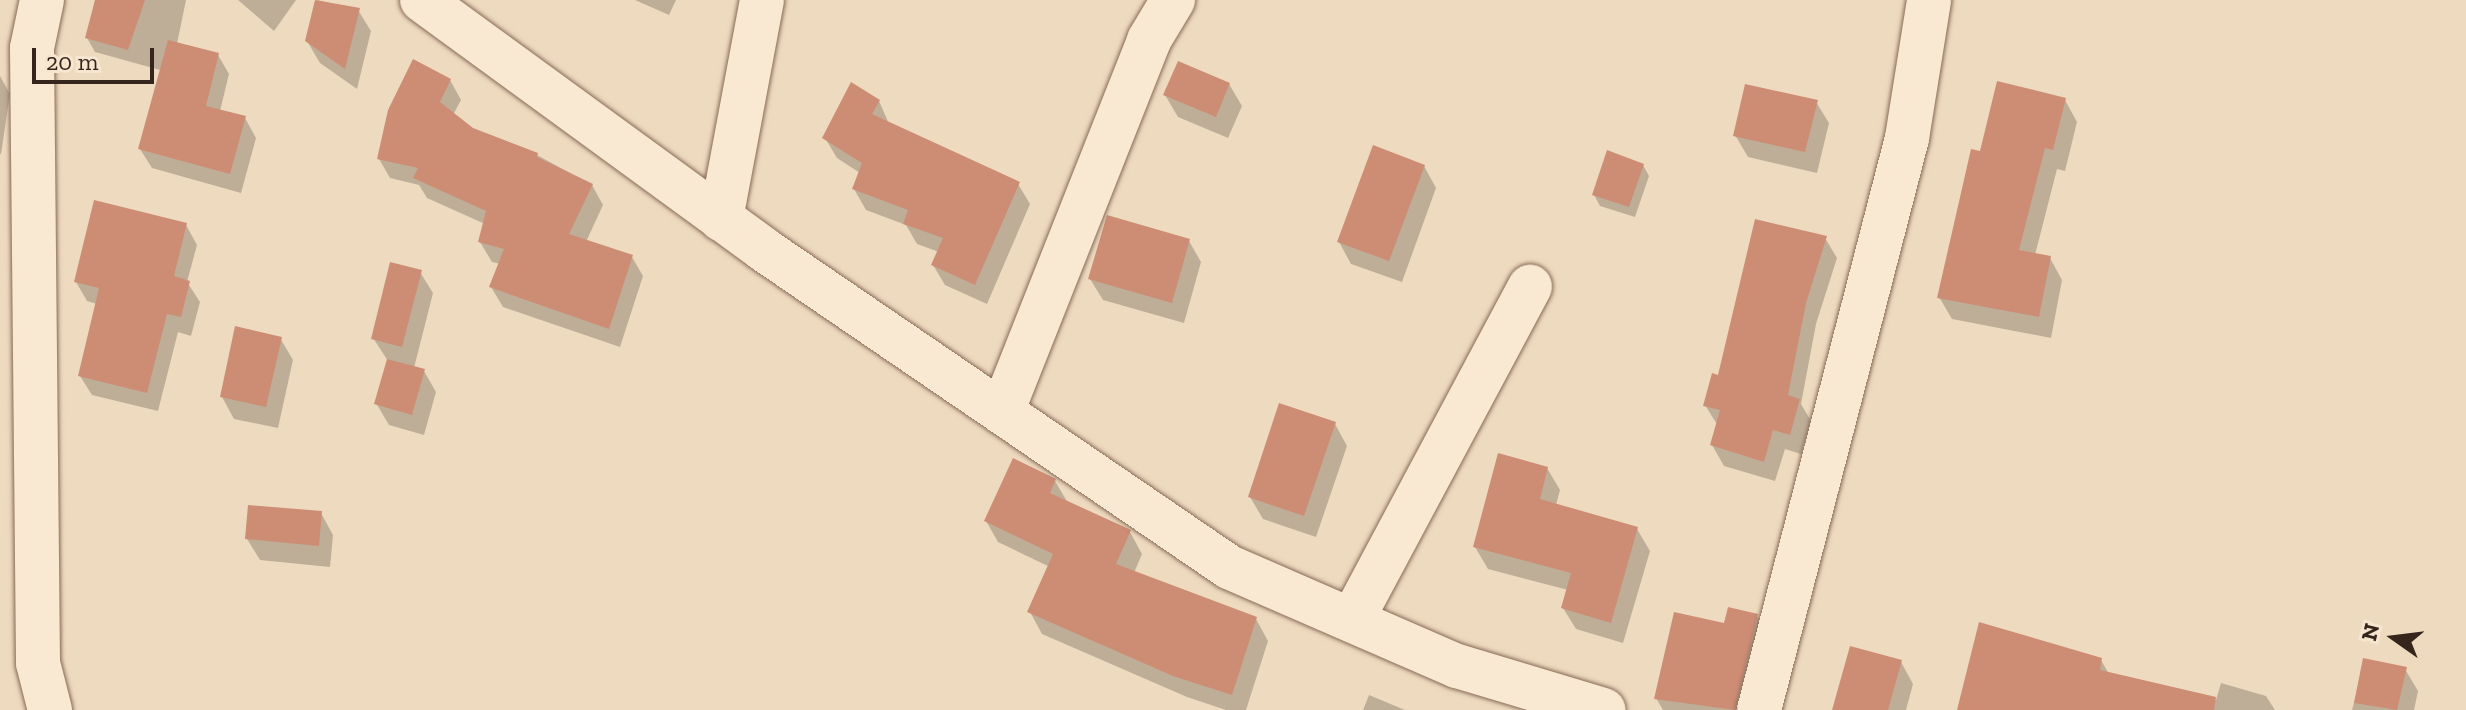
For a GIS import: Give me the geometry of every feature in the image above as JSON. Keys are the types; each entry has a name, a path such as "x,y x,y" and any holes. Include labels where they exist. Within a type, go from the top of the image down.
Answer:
{"street":[{"path":"42,0 32,48 19,661 50,710"},
{"path":"422,0 721,219 1229,567 1457,666 1604,710"},
{"path":"721,219 762,0"},
{"path":"1002,412 1149,40 1173,0"},
{"path":"1759,710 1907,138 1929,0"},
{"path":"1352,620 1530,286"}],"building":[{"path":"95,0 145,0 128,50 85,38"},
{"path":"315,0 360,8 345,69 305,41"},
{"path":"168,40 219,53 206,106 246,116 230,174 138,149"},
{"path":"413,59 451,79 440,102 473,128 538,153 537,157 593,184 569,234 633,255 609,329 489,287 504,249 478,242 486,211 413,178 418,168 377,159 388,110"},
{"path":"1178,61 1230,83 1216,117 1163,95"},
{"path":"1997,81 2066,98 2053,150 2045,148 2019,250 2051,256 2039,317 1937,298 1971,149 1980,151"},
{"path":"851,82 880,100 872,114 1020,182 975,285 931,265 943,238 903,224 908,210 852,189 862,163 822,138"},
{"path":"1745,84 1818,100 1805,152 1733,136"},
{"path":"1373,145 1425,165 1389,261 1337,242"},
{"path":"1607,150 1644,164 1629,207 1592,195"},
{"path":"94,200 187,223 174,276 190,281 181,317 167,314 147,393 78,376 99,288 74,282"},
{"path":"1107,215 1190,239 1172,303 1088,279"},
{"path":"1755,219 1827,236 1806,303 1788,395 1800,399 1790,435 1773,430 1764,462 1710,445 1720,410 1703,406 1712,373 1718,375"},
{"path":"390,262 422,270 402,347 371,339"},
{"path":"235,326 282,337 266,407 220,397"},
{"path":"387,359 425,369 412,415 374,404"},
{"path":"1279,403 1336,422 1304,516 1248,497"},
{"path":"1498,453 1548,467 1540,499 1638,527 1611,623 1561,608 1571,573 1473,547"},
{"path":"1013,458 1056,479 1050,493 1131,530 1116,564 1257,617 1232,695 1173,676 1027,612 1053,554 984,521"},
{"path":"248,505 322,511 319,546 245,539"},
{"path":"1728,607 1758,614 1735,710 1654,699 1674,612 1724,623"},
{"path":"1979,622 2102,658 2100,670 2216,697 2214,710 1957,710"},
{"path":"1850,646 1902,660 1888,710 1832,710"},
{"path":"2363,658 2407,667 2397,710 2354,703"}]}
